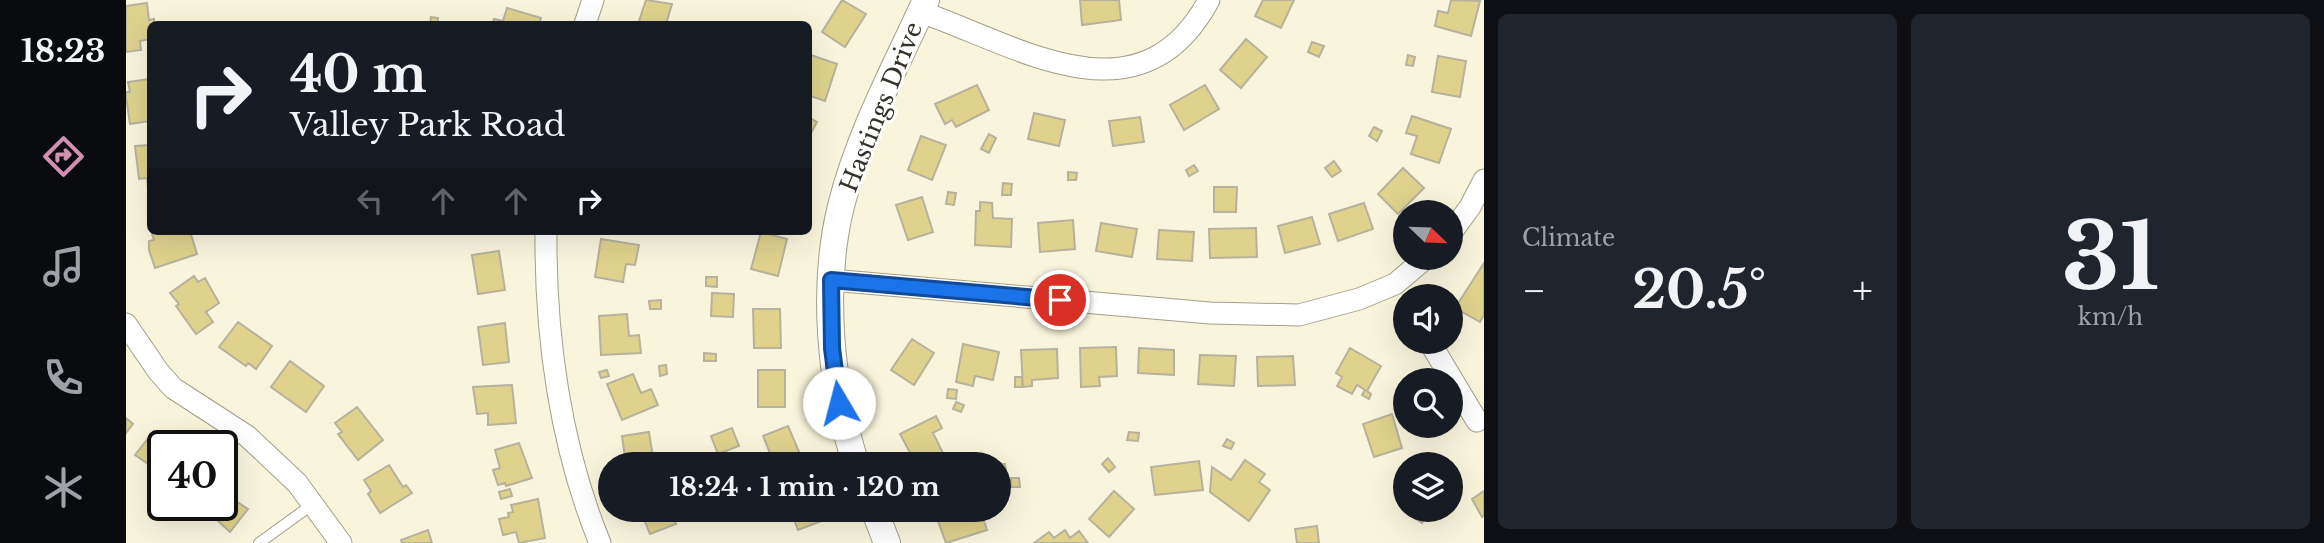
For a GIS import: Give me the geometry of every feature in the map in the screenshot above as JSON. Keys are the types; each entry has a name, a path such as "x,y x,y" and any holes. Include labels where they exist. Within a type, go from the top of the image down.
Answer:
{"street":[{"path":"586,21 593,0"},
{"path":"923,6 1050,62 1121,69 1156,57 1181,36 1209,0"},
{"name":"Hastings Drive","path":"852,452 842,421 835,385 831,280 841,207 885,86 923,6"},
{"path":"1463,216 1484,180"},
{"path":"546,235 547,302 555,371 570,445 600,543"},
{"path":"831,280 1274,316 1324,310 1393,295"},
{"path":"126,324 158,372 173,388 266,451 314,503 341,543"},
{"path":"1437,354 1477,421"},
{"path":"879,522 887,543"}],"lane":[{"path":"259,543 314,503"}],"building":[{"path":"646,0 672,4 667,21 639,21"},
{"path":"842,0 866,14 845,47 822,32"},
{"path":"1080,0 1119,0 1121,20 1082,25"},
{"path":"1263,0 1294,0 1281,28 1255,16"},
{"path":"1451,0 1480,1 1471,36 1435,26 1438,11 1448,13"},
{"path":"147,3 149,20 154,19 147,21 147,40 140,41 141,50 126,52 126,6"},
{"path":"507,8 541,18 540,21 503,21"},
{"path":"1246,39 1267,57 1241,88 1220,70"},
{"path":"1312,42 1324,46 1319,57 1308,52"},
{"path":"812,55 837,64 825,101 812,96"},
{"path":"1408,55 1415,57 1413,66 1406,65"},
{"path":"1438,56 1466,61 1460,97 1432,92"},
{"path":"147,79 147,121 130,124 126,97 126,92 130,92 128,82"},
{"path":"977,85 989,110 956,127 952,120 945,124 935,104"},
{"path":"1205,85 1219,109 1184,130 1170,105"},
{"path":"1034,113 1065,120 1059,146 1028,139"},
{"path":"1412,116 1451,129 1439,163 1411,154 1417,136 1406,133"},
{"path":"1140,117 1144,142 1113,146 1109,121"},
{"path":"1374,127 1382,131 1377,141 1369,136"},
{"path":"989,134 996,138 989,153 981,149"},
{"path":"921,136 946,145 932,180 908,170"},
{"path":"147,145 147,178 139,179 135,146"},
{"path":"1334,161 1341,171 1332,177 1325,168"},
{"path":"1194,165 1198,171 1189,176 1186,170"},
{"path":"1403,168 1424,188 1412,200 1393,200 1393,209 1378,194"},
{"path":"1068,172 1077,173 1076,180 1068,180"},
{"path":"1003,183 1012,184 1011,195 1002,195"},
{"path":"1214,187 1237,187 1236,212 1214,212"},
{"path":"948,192 956,193 954,205 946,204"},
{"path":"922,197 933,232 908,240 896,205"},
{"path":"980,202 992,203 993,218 1012,219 1011,247 975,245 976,211 980,211"},
{"path":"1364,203 1373,229 1338,241 1329,214"},
{"path":"1312,217 1320,244 1285,253 1278,226"},
{"path":"1073,220 1075,249 1040,252 1038,223"},
{"path":"1101,223 1137,229 1132,257 1096,251"},
{"path":"1256,228 1257,257 1210,258 1209,229"},
{"path":"1159,230 1194,232 1192,261 1157,259"},
{"path":"152,235 191,235 197,254 155,268 149,250 149,241 154,240"},
{"path":"760,235 787,239 778,276 751,269"},
{"path":"601,239 639,245 635,265 626,264 623,282 595,277"},
{"path":"499,251 505,290 478,294 472,255"},
{"path":"1484,263 1484,315 1480,322 1463,312 1463,296"},
{"path":"194,276 198,282 205,278 219,303 206,312 213,322 196,334 170,293"},
{"path":"706,277 717,277 717,287 706,286"},
{"path":"712,293 734,294 733,317 711,316"},
{"path":"661,300 661,309 650,309 649,301"},
{"path":"753,309 780,309 781,348 754,348"},
{"path":"627,314 629,336 639,335 641,353 601,355 599,316"},
{"path":"238,322 272,346 256,369 248,363 246,366 219,347"},
{"path":"505,323 509,362 483,365 478,327"},
{"path":"912,339 934,353 914,385 891,370"},
{"path":"963,344 999,352 993,380 975,376 973,386 956,382"},
{"path":"1116,347 1117,376 1099,377 1100,386 1081,387 1080,348"},
{"path":"1139,348 1174,350 1174,375 1138,373"},
{"path":"1350,348 1381,366 1367,391 1371,394 1369,399 1362,395 1365,390 1357,385 1352,394 1337,386 1342,377 1336,373"},
{"path":"1057,349 1058,378 1032,380 1032,386 1023,387 1021,350"},
{"path":"704,353 716,354 716,361 704,361"},
{"path":"1200,355 1236,356 1234,386 1198,384"},
{"path":"1293,356 1295,385 1258,386 1257,357"},
{"path":"290,361 324,386 306,412 271,387"},
{"path":"666,365 667,374 660,376 659,366"},
{"path":"607,370 609,376 601,378 599,372"},
{"path":"758,370 785,370 785,407 758,407"},
{"path":"633,374 641,393 651,389 658,405 622,420 607,384"},
{"path":"1015,377 1022,377 1022,387 1015,387"},
{"path":"512,385 516,423 488,425 488,413 477,414 473,387"},
{"path":"948,389 957,390 956,399 947,398"},
{"path":"956,402 964,405 961,412 953,409"},
{"path":"357,407 383,440 358,460 338,434 342,432 335,423"},
{"path":"1392,414 1393,438 1399,438 1402,448 1374,457 1363,424"},
{"path":"936,416 942,428 933,433 942,452 910,452 900,434"},
{"path":"126,418 133,424 126,433"},
{"path":"788,426 799,452 770,452 763,436"},
{"path":"732,428 739,446 717,452 711,436"},
{"path":"649,432 652,452 624,452 622,436"},
{"path":"1129,432 1139,433 1138,441 1127,440"},
{"path":"1227,439 1234,443 1231,449 1223,446"},
{"path":"147,440 147,463 135,455"},
{"path":"519,443 532,478 506,486 505,483 498,485 493,470 500,468 495,450"},
{"path":"1108,458 1115,467 1109,472 1102,464"},
{"path":"1245,460 1265,474 1259,482 1270,490 1249,521 1210,492 1212,467 1231,480"},
{"path":"1199,461 1203,490 1155,495 1151,467"},
{"path":"389,465 403,487 406,485 412,493 380,513 368,494 371,491 364,480"},
{"path":"1011,478 1019,478 1020,487 1011,487"},
{"path":"510,489 512,496 501,499 499,492"},
{"path":"1114,491 1134,509 1109,537 1089,519"},
{"path":"1484,491 1484,516 1482,517 1472,499"},
{"path":"538,499 545,538 519,543 516,532 503,535 499,519 509,517 508,513 513,512 511,505"},
{"path":"238,502 248,509 230,532 218,521 238,521"},
{"path":"645,522 675,522 676,524 650,534"},
{"path":"795,522 819,522 798,530"},
{"path":"938,522 984,522 987,530 946,543"},
{"path":"1317,526 1319,543 1297,543 1295,529"},
{"path":"428,530 432,543 402,543 401,540"},
{"path":"1065,530 1070,538 1079,531 1088,543 1034,543 1049,532 1054,538"}],"route":[{"path":"839,403 832,348 831,280 1060,300"}]}
